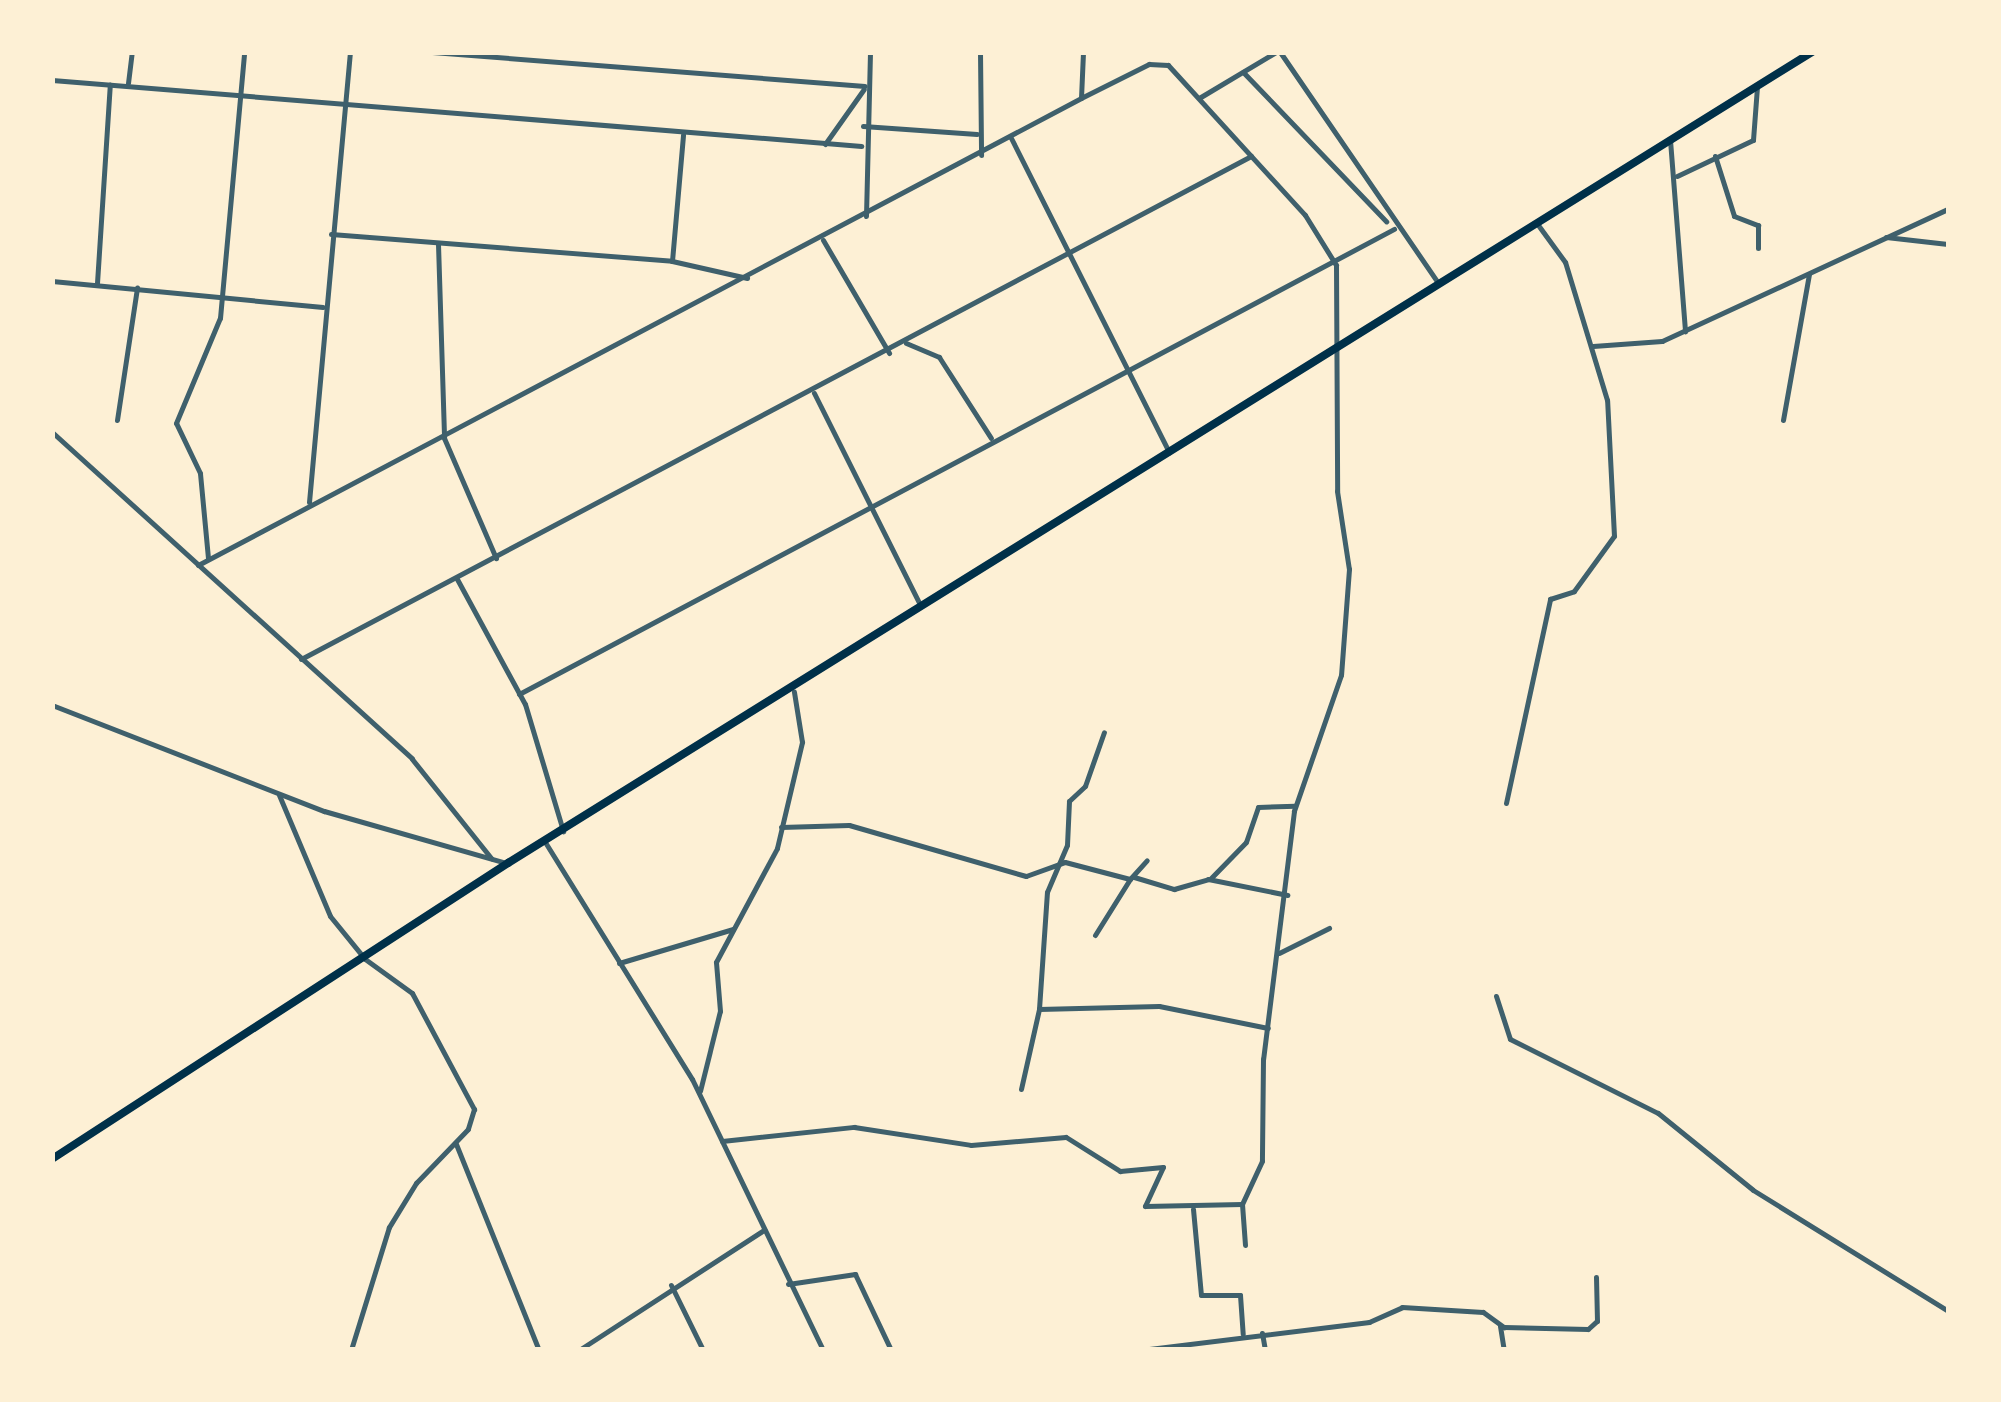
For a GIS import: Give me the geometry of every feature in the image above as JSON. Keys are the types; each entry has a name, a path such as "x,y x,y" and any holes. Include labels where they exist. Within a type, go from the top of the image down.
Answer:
{"main road":[{"path":"52,1159 508,863 794,692 921,606 1812,52"}],"street":[{"path":"128,83 132,52"},
{"path":"208,559 200,472 176,423 205,363 218,297 233,96 244,52"},
{"path":"309,504 330,234 350,52"},
{"path":"432,52 864,87"},
{"path":"866,216 861,146 870,52"},
{"path":"980,52 981,154"},
{"path":"1081,98 1083,52"},
{"path":"1200,98 1278,52 1393,229"},
{"path":"198,565 823,240 1081,98 1162,63 1200,98 1333,254 1338,491 1349,569 1341,674 1294,806 1288,895 1268,1028 1262,1161 1242,1204 1245,1245"},
{"path":"1243,72 1393,229 1439,284"},
{"path":"52,80 128,83 233,96 861,146"},
{"path":"97,284 110,84"},
{"path":"825,144 864,87"},
{"path":"1676,176 1753,140 1757,87"},
{"path":"863,126 978,134"},
{"path":"672,261 683,134"},
{"path":"1011,138 1122,370 1170,452"},
{"path":"1670,140 1676,176 1685,332"},
{"path":"301,659 814,393 1251,156"},
{"path":"1715,156 1734,216 1758,225 1758,248"},
{"path":"1592,346 1685,332 1948,209"},
{"path":"1506,803 1550,599 1574,591 1614,536 1608,410 1565,262 1538,225"},
{"path":"519,694 1333,254 1393,229"},
{"path":"330,234 672,261 747,278"},
{"path":"1886,237 1948,244"},
{"path":"823,240 889,352"},
{"path":"438,244 444,438 496,558"},
{"path":"1784,420 1809,274"},
{"path":"52,281 324,308"},
{"path":"117,420 137,288"},
{"path":"906,343 938,357 992,438"},
{"path":"814,393 921,606"},
{"path":"52,432 412,759 491,858"},
{"path":"457,579 519,694 564,832"},
{"path":"699,1093 720,1011 716,962 781,827 802,742 794,692"},
{"path":"52,704 280,796 508,863"},
{"path":"1021,1089 1039,1010 1056,863 1069,802 1085,786 1104,732"},
{"path":"280,796 330,916 365,959 412,993 470,1101 474,1116 456,1144 416,1183 389,1228 351,1350"},
{"path":"1208,879 1246,842 1258,807 1294,806"},
{"path":"781,827 849,825 1026,876 1056,863 1174,889 1208,879 1288,895"},
{"path":"545,842 699,1093 788,1284 824,1350"},
{"path":"1095,935 1147,860"},
{"path":"618,963 735,928"},
{"path":"1279,953 1330,928"},
{"path":"1496,996 1510,1039 1658,1113 1753,1190 1948,1311"},
{"path":"1039,1010 1159,1006 1268,1028"},
{"path":"722,1141 854,1126 971,1145 1079,1138 1120,1171 1164,1168 1145,1206 1193,1209 1242,1204"},
{"path":"456,1144 539,1350"},
{"path":"1193,1209 1201,1295 1240,1295 1243,1334"},
{"path":"579,1350 670,1284 764,1230"},
{"path":"788,1284 856,1274 891,1350"},
{"path":"1141,1350 1243,1334 1369,1322 1409,1306 1483,1312 1500,1326 1593,1328 1596,1277"},
{"path":"670,1284 703,1350"},
{"path":"1500,1326 1504,1350"},
{"path":"1262,1332 1265,1350"}]}
